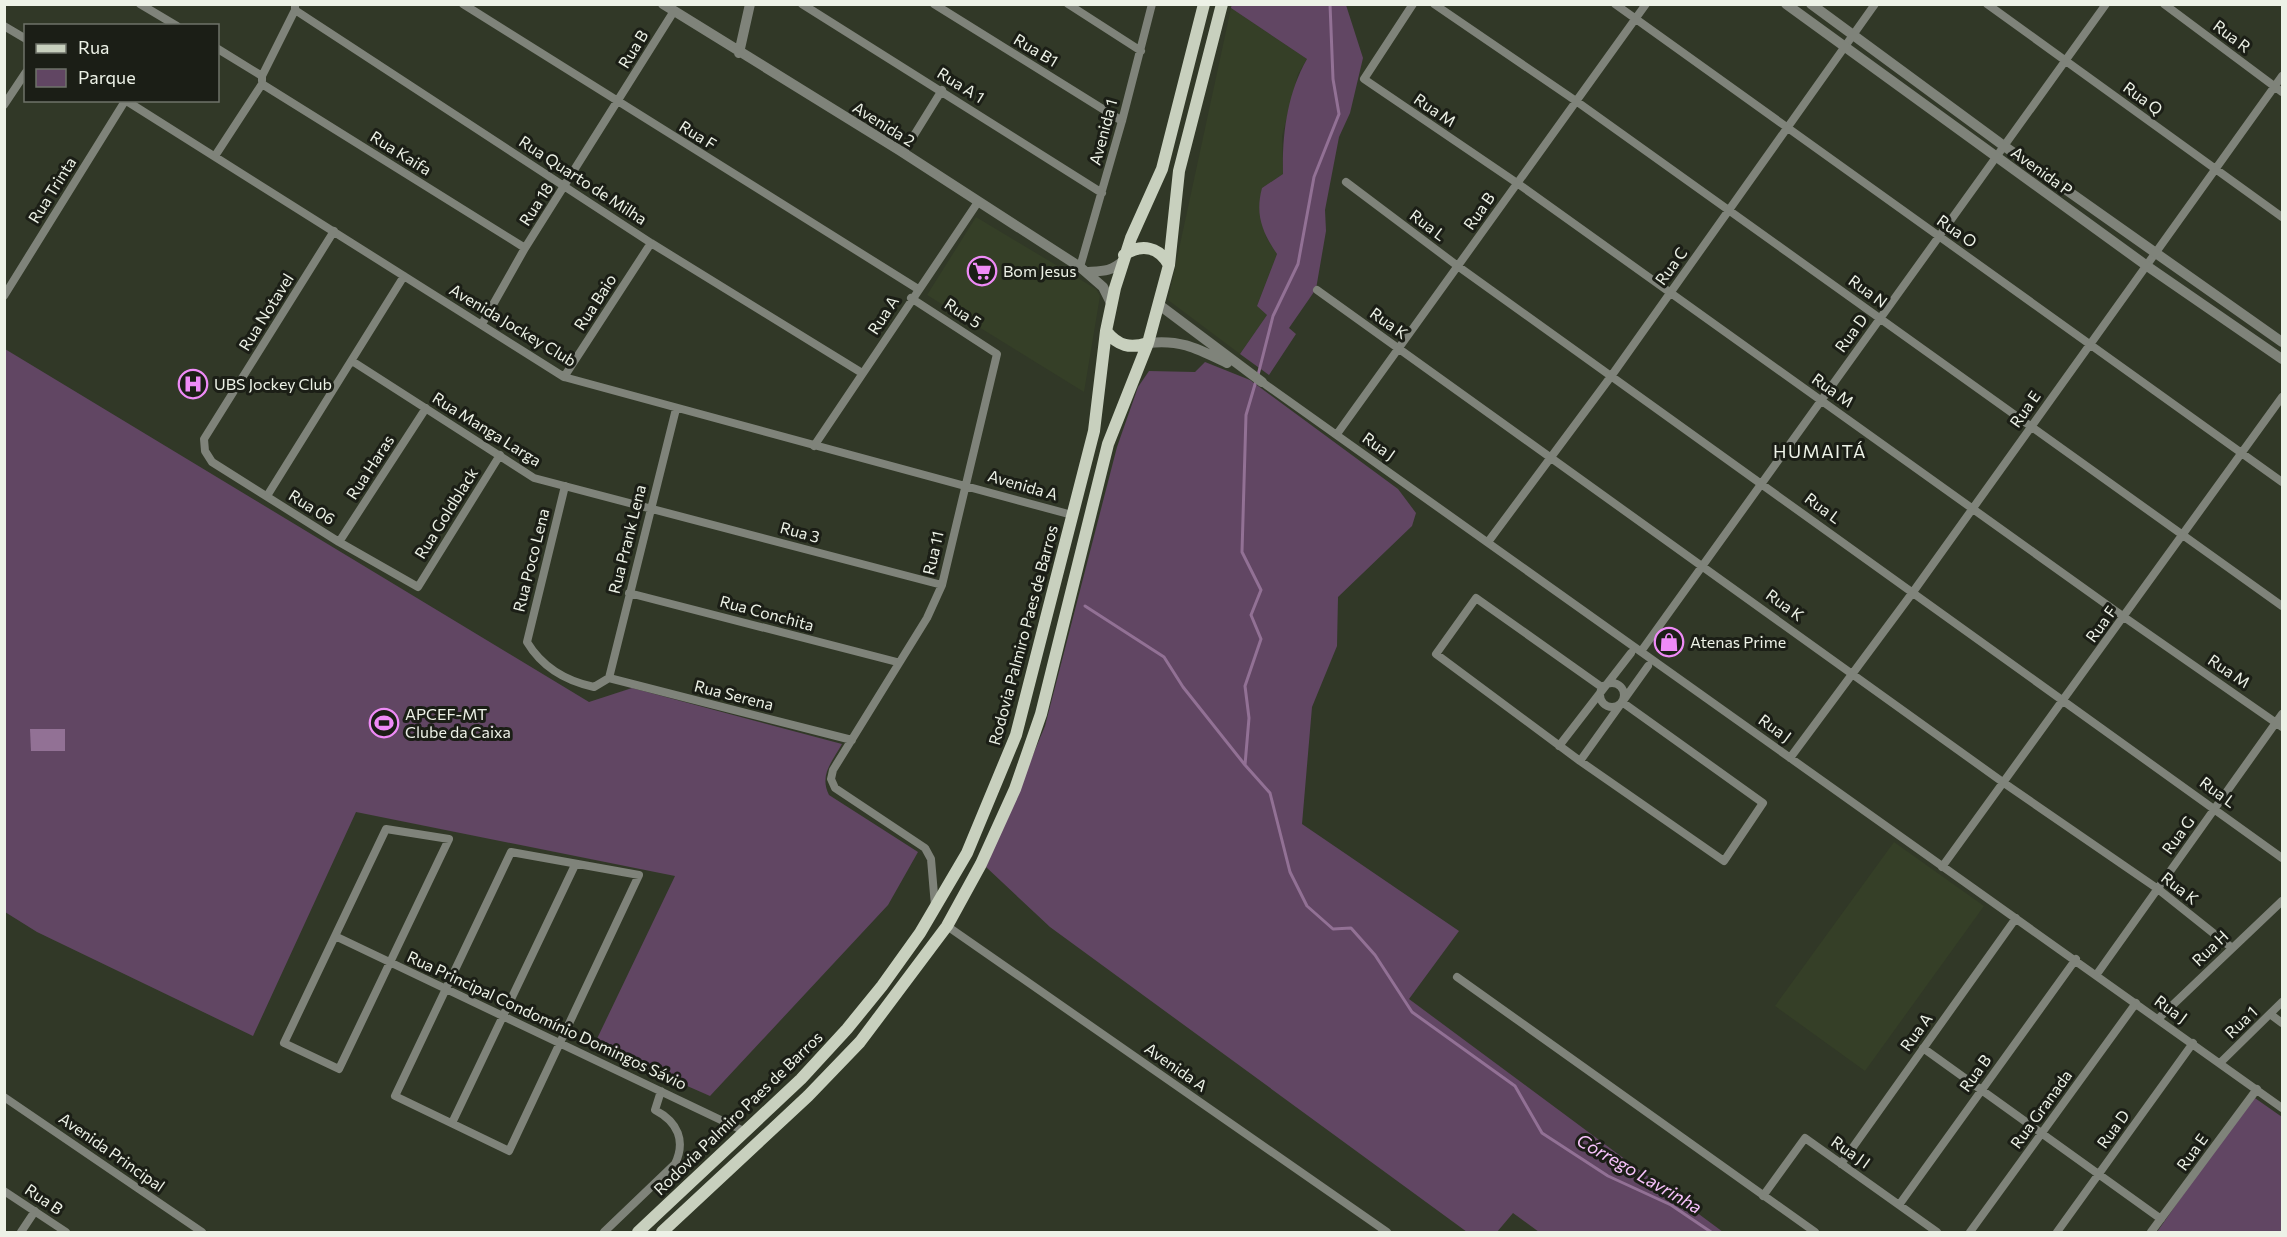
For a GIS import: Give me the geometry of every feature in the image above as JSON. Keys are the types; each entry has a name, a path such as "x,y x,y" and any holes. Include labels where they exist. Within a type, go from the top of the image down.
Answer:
{"main road":[{"name":"Rodovia Palmiro Paes de Barros","path":"638,1233 801,1079 847,1029 882,986 935,909 967,853 1016,735 1094,431 1111,303 1124,258 1162,169 1204,4"},
{"name":"Rodovia Palmiro Paes de Barros","path":"662,1233 674,1227 860,1042 947,926 981,864 1015,789 1041,714 1108,444 1148,343 1169,265 1179,171 1222,4"},
{"path":"1124,258 1140,247 1150,248 1165,257 1169,265"},
{"path":"1106,331 1114,341 1124,346 1137,347 1148,343"}],"street":[{"path":"140,4 174,24"},
{"name":"Rua F","path":"463,4 918,289"},
{"name":"Avenida 2","path":"663,4 903,153 1083,269 1103,287 1111,303"},
{"path":"739,53 750,4"},
{"name":"Rua A 1","path":"802,4 942,90 1102,193"},
{"name":"Rua B1","path":"934,4 1122,121"},
{"path":"1068,4 1141,51"},
{"name":"Avenida 1","path":"1083,269 1152,4"},
{"name":"Rua M","path":"1413,4 1364,79 1517,183 1669,294 2280,725"},
{"name":"Rua N","path":"1434,4 1730,210 2182,536 2283,606"},
{"name":"Rua O","path":"1615,4 2283,482"},
{"name":"Rua B","path":"1337,434 1646,4"},
{"name":"Avenida P","path":"1785,4 2147,266 2283,359"},
{"name":"Avenida P","path":"1811,4 2004,146 2283,342"},
{"name":"Rua C","path":"1488,542 1612,375 1875,4"},
{"name":"Rua Q","path":"1987,4 2283,216"},
{"name":"Rua D","path":"1642,650 2106,4"},
{"name":"Rua R","path":"2164,4 2279,90"},
{"path":"215,156 262,80 295,7"},
{"name":"Rua Quarto de Milha","path":"295,7 651,243 862,374"},
{"name":"Rua B","path":"617,102 674,11"},
{"path":"4,26 24,38"},
{"name":"Rua Kaifa","path":"219,50 262,80 525,248"},
{"path":"4,105 24,75"},
{"name":"Rua E","path":"1790,758 1913,592 2216,169 2279,90 2283,76"},
{"path":"903,153 942,90"},
{"name":"Rua Trinta","path":"4,296 124,102"},
{"name":"Avenida Jockey Club","path":"127,102 564,377 814,446 965,484"},
{"name":"Rua 18","path":"482,324 525,248 617,102"},
{"name":"Rua L","path":"1346,182 1459,267 2283,858"},
{"name":"Rua A","path":"814,446 911,298 978,202"},
{"name":"Rua Notavel","path":"204,439 334,231"},
{"name":"Rua Baio","path":"564,377 651,243"},
{"path":"1083,269 1106,272 1115,268 1124,258"},
{"path":"267,496 404,276"},
{"name":"Rua K","path":"1317,290 2004,783 2158,889 2232,948"},
{"name":"Rua 5","path":"911,298 997,354"},
{"name":"Rua J","path":"1158,304 1249,373 1642,650 1942,867 2076,958 2283,1108"},
{"name":"Rua J","path":"1148,343 1170,340 1186,344 1249,373"},
{"name":"Rua 11","path":"935,909 932,859 925,848 835,788 831,779 833,770 897,662 927,618 942,585 997,354"},
{"name":"Rua Manga Larga","path":"352,361 534,478 651,508"},
{"name":"Rua F","path":"1942,867 2283,397"},
{"name":"Rua Haras","path":"339,542 426,408"},
{"name":"Rua Prank Lena","path":"609,678 628,592 676,409"},
{"name":"Rua 06","path":"204,439 205,451 212,462 339,542 418,587"},
{"name":"Rua Goldblack","path":"418,587 500,455"},
{"name":"Avenida A","path":"965,484 1072,515"},
{"name":"Rua Poco Lena","path":"565,486 526,642 536,657 571,682 594,687 609,678"},
{"name":"Rua 3","path":"651,508 942,585"},
{"name":"Rua Conchita","path":"628,592 897,662"},
{"path":"1603,688 1476,598 1436,654 1559,746 1724,861 1763,803 1622,702"},
{"path":"1559,746 1631,653"},
{"path":"1580,761 1648,666"},
{"name":"Rua Serena","path":"609,678 852,740"},
{"path":"1608,684 1619,685 1623,691 1622,702 1611,706 1604,703 1601,696 1603,688 1608,684"},
{"name":"Rua G","path":"2097,974 2215,809 2280,725 2283,714"},
{"path":"386,829 449,839 339,1069 284,1043 335,936 386,829"},
{"path":"512,852 639,875 509,1151 395,1096 446,988 512,852"},
{"path":"452,1123 575,865"},
{"name":"Rua H","path":"2158,1018 2283,900"},
{"name":"Rua A","path":"1841,1164 2016,918"},
{"name":"Avenida A","path":"947,926 1387,1233"},
{"name":"Rua Principal Condomínio Domingos Sávio","path":"335,936 746,1131"},
{"name":"Rua B","path":"1899,1206 2076,958"},
{"path":"1457,977 1815,1233"},
{"name":"Rua 1","path":"2220,1063 2283,1002"},
{"name":"Rua Granada","path":"1970,1233 2136,1003"},
{"path":"2270,1014 2283,1023"},
{"name":"Rua D","path":"2057,1233 2193,1043"},
{"path":"1923,1048 2161,1219"},
{"name":"Rua E","path":"2151,1233 2257,1089"},
{"name":"Rodovia Palmiro Paes de Barros","path":"604,1233 675,1164 681,1150 679,1132 667,1116 655,1110 661,1091"},
{"name":"Avenida Principal","path":"4,1097 202,1233"},
{"name":"Rua J I","path":"1763,1196 1805,1138 1937,1233"},
{"name":"Rua B","path":"4,1191 66,1233"},
{"path":"21,1233 35,1211"}],"shaded area":[{"path":"1231,8 1307,59 1298,74 1282,136 1283,174 1262,188 1266,237 1277,254 1257,306 1267,315 1240,354 1168,300"},
{"path":"976,217 1096,289 1100,296 1084,392 927,295"},
{"path":"30,729 65,729 65,751 31,751"},
{"path":"1894,842 1984,906 1865,1071 1775,1006"}],"green space":[{"path":"1232,4 1346,5 1363,58 1350,113 1339,137 1325,210 1326,231 1316,289 1289,328 1296,334 1269,375 1240,354 1267,315 1257,306 1277,254 1261,222 1260,197 1262,188 1283,174 1284,144 1290,100 1307,59 1231,8"},
{"name":"APCEF-MT Clube da Caixa","path":"5,349 589,702 632,688 842,744 826,775 826,788 829,795 918,852 888,905 710,1096 594,1045 675,876 356,812 253,1036 37,932 5,912"},
{"path":"1205,362 1250,380 1398,489 1416,513 1412,526 1338,597 1337,646 1312,707 1302,824 1459,931 1409,999 1723,1232 1539,1232 1513,1213 1497,1232 1467,1232 1050,927 986,867 1045,726 1117,447 1138,387 1149,371 1195,372"},
{"path":"2252,1096 2282,1117 2282,1232 2157,1232"}],"waterway":[{"name":"Córrego Lavrinha","path":"1258,375 1273,316 1298,264 1314,177 1339,114 1333,79 1330,4"},
{"name":"Córrego Lavrinha","path":"1256,381 1246,415 1242,552 1261,590 1251,615 1261,639 1245,686 1249,718 1245,765 1270,793 1290,872 1307,906 1333,929 1351,928 1375,955 1412,1012 1515,1086 1542,1133 1608,1176 1671,1205 1711,1232"},
{"path":"1085,606 1164,657 1183,687 1245,765"}],"place":[{"name":"Bom Jesus","path":"982,271"},
{"name":"UBS Jockey Club","path":"193,384"},
{"name":"Atenas Prime","path":"1669,642"},
{"name":"APCEF-MT Clube da Caixa","path":"384,723"}],"district":[{"name":"HUMAITÁ","path":"1820,452"}]}
